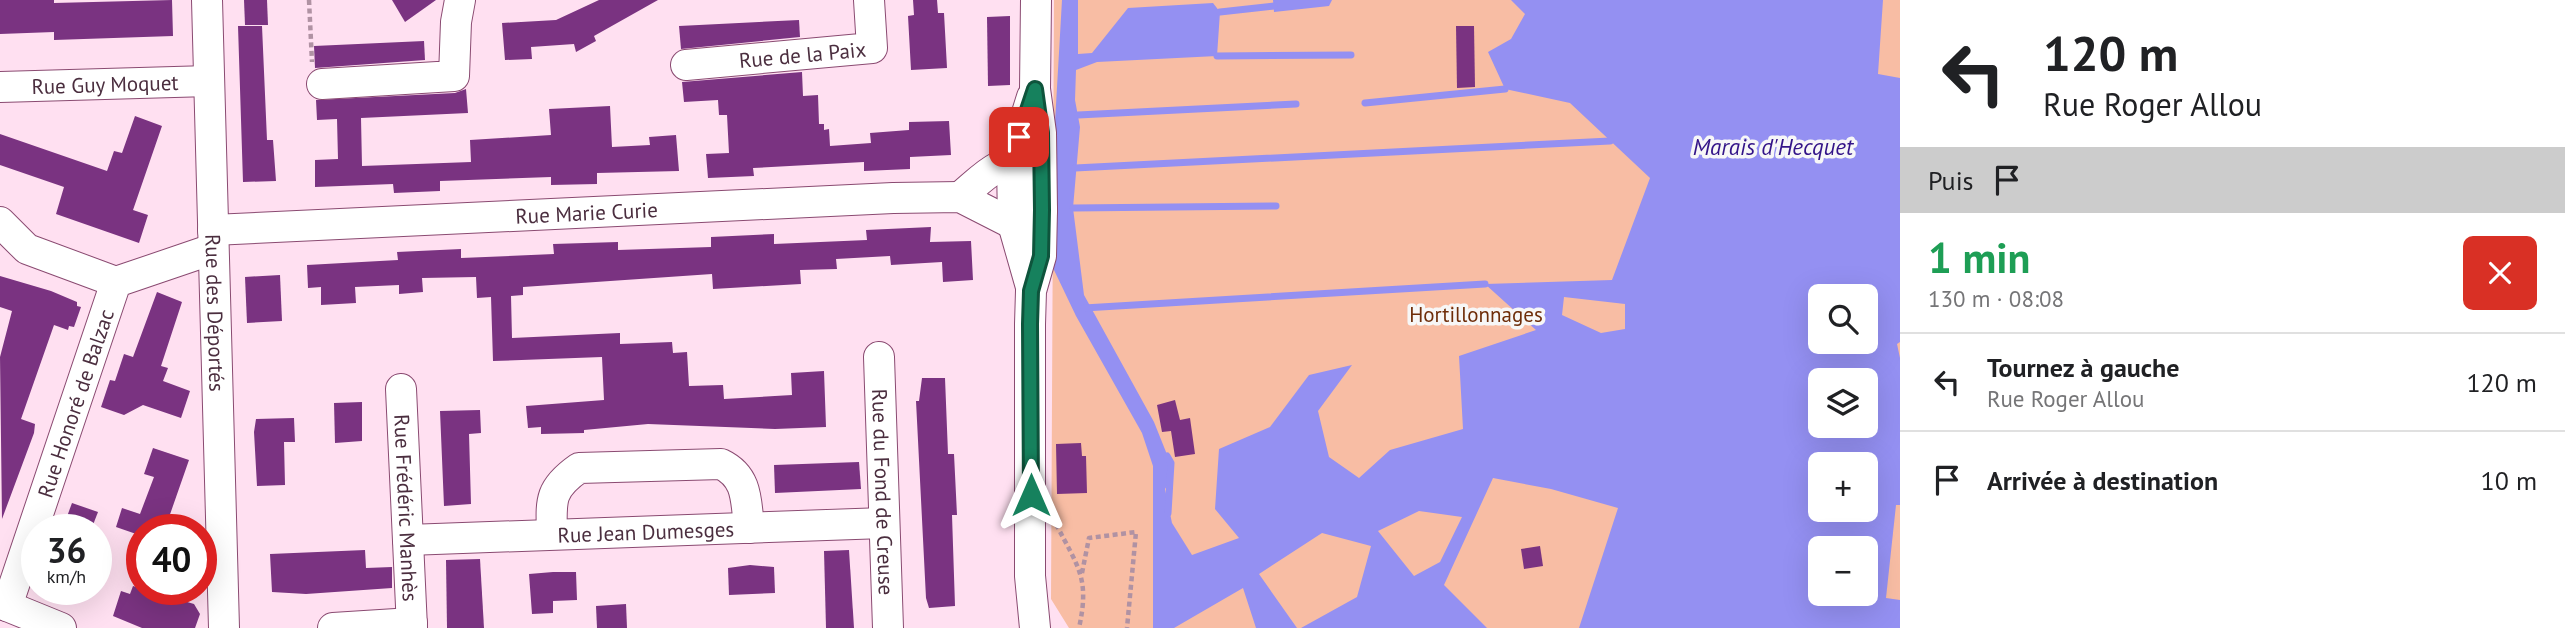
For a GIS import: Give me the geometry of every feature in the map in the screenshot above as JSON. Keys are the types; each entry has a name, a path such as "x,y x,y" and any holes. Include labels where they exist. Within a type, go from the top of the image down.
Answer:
{"street":[{"name":"Rue des Déportés","path":"206,0 224,628"},
{"path":"322,84 454,76 456,22 460,0"},
{"name":"Rue de la Paix","path":"686,65 872,48 869,0"},
{"path":"1031,291 1041,256 1042,210 1041,133 1035,89 1036,0"},
{"name":"Rue Guy Moquet","path":"0,87 209,81"},
{"path":"1035,89 1012,162 1013,224 1031,291 1030,576 1035,628"},
{"path":"1013,224 960,197 996,168 1012,162 1018,162 1041,179"},
{"name":"Rue Marie Curie","path":"213,239 960,197"},
{"path":"1013,224 1042,210"},
{"name":"Rue Honoré de Balzac","path":"0,222 27,248 116,282 213,239"},
{"name":"Rue Honoré de Balzac","path":"4,607 116,282"},
{"name":"Rue du Fond de Creuse","path":"879,357 888,628"},
{"name":"Rue Frédéric Manhès","path":"401,389 412,626"},
{"path":"552,534 551,499 561,481 579,468 721,464 735,471 744,486 749,528"},
{"name":"Rue Jean Dumesges","path":"408,540 884,523"},
{"path":"4,607 61,628"},
{"path":"333,628 412,626"}],"path":[{"path":"310,0 312,68 322,84"},
{"path":"1031,495 1048,507 1082,573"},
{"path":"1079,628 1083,608 1082,573 1089,538 1136,533 1127,628"}],"green space":[{"name":"Hortillonnages","path":"1054,0 1900,0 1900,628 1069,628 1051,599"}],"water":[{"name":"Marais d'Hecquet","path":"1062,0 1078,0 1078,54 1092,53 1128,8 1213,3 1220,12 1217,56 1097,62 1076,70 1075,100 1080,127 1073,208 1084,295 1154,422 1170,462 1169,483 1165,489 1172,523 1192,555 1239,538 1215,509 1219,449 1270,427 1309,375 1352,365 1318,411 1329,457 1359,478 1390,450 1463,429 1459,356 1536,330 1485,284 1612,280 1650,178 1570,103 1505,89 1488,52 1511,39 1525,14 1511,0 1883,0 1878,74 1900,78 1900,342 1897,344 1900,358 1900,505 1896,505 1886,598 1900,600 1900,628 1579,628 1618,508 1551,489 1493,478 1444,585 1487,628 1301,628 1357,597 1371,546 1322,533 1259,574 1297,628 1256,628 1243,588 1174,628 1153,628 1153,466 1142,433 1076,316 1054,270 1053,157","holes":["1564,297 1625,304 1625,329 1601,333 1562,315","1419,511 1462,517 1440,562 1414,576 1378,531"]},
{"path":"1273,0 1332,0 1329,6 1274,12"}],"building":[{"path":"0,0 54,0 54,3 172,0 173,36 54,40 54,32 0,34"},
{"path":"244,0 267,0 268,25 245,25"},
{"path":"392,0 436,0 405,22"},
{"path":"599,0 658,0 594,36 596,41 576,52 574,44 531,47 532,59 505,60 502,23 556,20"},
{"path":"913,0 937,0 938,13 944,13 947,68 911,70 908,16 914,15"},
{"path":"1010,16 1010,85 988,86 987,17"},
{"path":"799,20 800,37 681,49 679,26"},
{"path":"238,26 262,26 267,140 273,140 276,181 243,182"},
{"path":"1456,26 1474,26 1475,87 1457,88"},
{"path":"424,41 425,60 315,68 314,46"},
{"path":"802,72 803,96 818,95 819,124 824,124 824,130 829,129 830,146 871,143 870,133 909,130 909,122 949,121 951,155 910,157 910,169 864,171 864,162 753,168 754,176 708,178 706,154 729,153 727,115 719,115 718,100 684,102 682,82"},
{"path":"466,89 468,113 361,118 362,166 471,162 470,140 551,135 549,109 610,106 612,147 650,145 649,137 676,135 679,171 597,173 597,184 551,185 551,177 440,181 440,191 394,193 393,184 315,187 315,160 338,159 337,119 317,120 316,100 455,93"},
{"path":"135,116 162,126 133,210 148,215 139,243 56,214 64,187 0,165 0,134 107,171 114,151 122,153"},
{"path":"931,227 930,242 971,241 973,280 943,282 942,262 891,265 890,256 836,259 837,269 800,270 801,284 713,289 712,274 523,287 523,295 511,296 512,338 620,333 620,344 672,342 673,353 687,352 689,386 723,385 724,399 792,395 791,373 824,371 826,427 775,429 648,424 584,430 584,433 541,434 541,427 528,428 526,406 604,400 602,357 493,361 491,297 477,298 476,277 422,278 423,292 399,294 399,285 355,287 356,303 321,305 321,287 308,288 307,265 398,260 397,252 461,249 461,258 554,254 553,244 618,242 618,250 711,247 711,237 774,234 774,244 867,240 866,230"},
{"path":"280,275 282,321 247,323 245,277"},
{"path":"0,276 51,291 77,302 77,306 81,307 74,327 69,326 68,330 54,325 21,419 35,424 34,433 2,519 0,357 12,311 0,307"},
{"path":"157,292 182,302 161,366 168,368 163,381 190,391 181,418 143,405 124,415 101,407 110,380 115,381 124,354 133,357"},
{"path":"922,378 945,378 948,454 954,454 957,515 952,515 955,606 929,608 926,598 916,401 919,401"},
{"path":"1175,400 1180,420 1190,418 1195,454 1175,457 1171,431 1162,432 1157,405"},
{"path":"362,402 362,441 335,443 334,403"},
{"path":"480,410 481,433 469,434 471,504 444,506 440,411"},
{"path":"294,418 295,442 284,442 285,485 257,486 254,432 256,419"},
{"path":"1081,443 1082,456 1086,456 1087,493 1057,494 1056,444"},
{"path":"153,448 189,460 170,514 140,514 154,477 144,474"},
{"path":"859,462 861,489 775,493 774,465"},
{"path":"72,503 98,512 97,514 68,514"},
{"path":"122,508 140,514 126,514 126,530 116,527"},
{"path":"1540,546 1543,566 1524,569 1521,549"},
{"path":"365,550 366,568 392,567 392,588 306,594 272,592 270,554"},
{"path":"849,550 854,628 826,628 824,551"},
{"path":"480,559 484,628 447,628 446,560"},
{"path":"750,565 774,567 775,593 729,595 728,568"},
{"path":"576,572 577,600 553,601 553,613 532,614 529,574"},
{"path":"121,591 126,593 126,605 195,605 200,614 195,628 142,628 113,616"},
{"path":"626,604 627,628 597,628 596,606"}],"waterway":[{"path":"1220,12 1274,6"},
{"path":"1217,56 1351,55"},
{"path":"1365,103 1505,89"},
{"path":"1078,115 1296,104"},
{"path":"1075,168 1610,141"},
{"path":"1073,208 1276,206"},
{"path":"1084,308 1485,284"},
{"path":"1167,456 1171,463 1168,513"}],"route":[{"path":"1019,137 1035,89 1041,133 1042,210 1041,256 1031,291 1031,495"}]}
